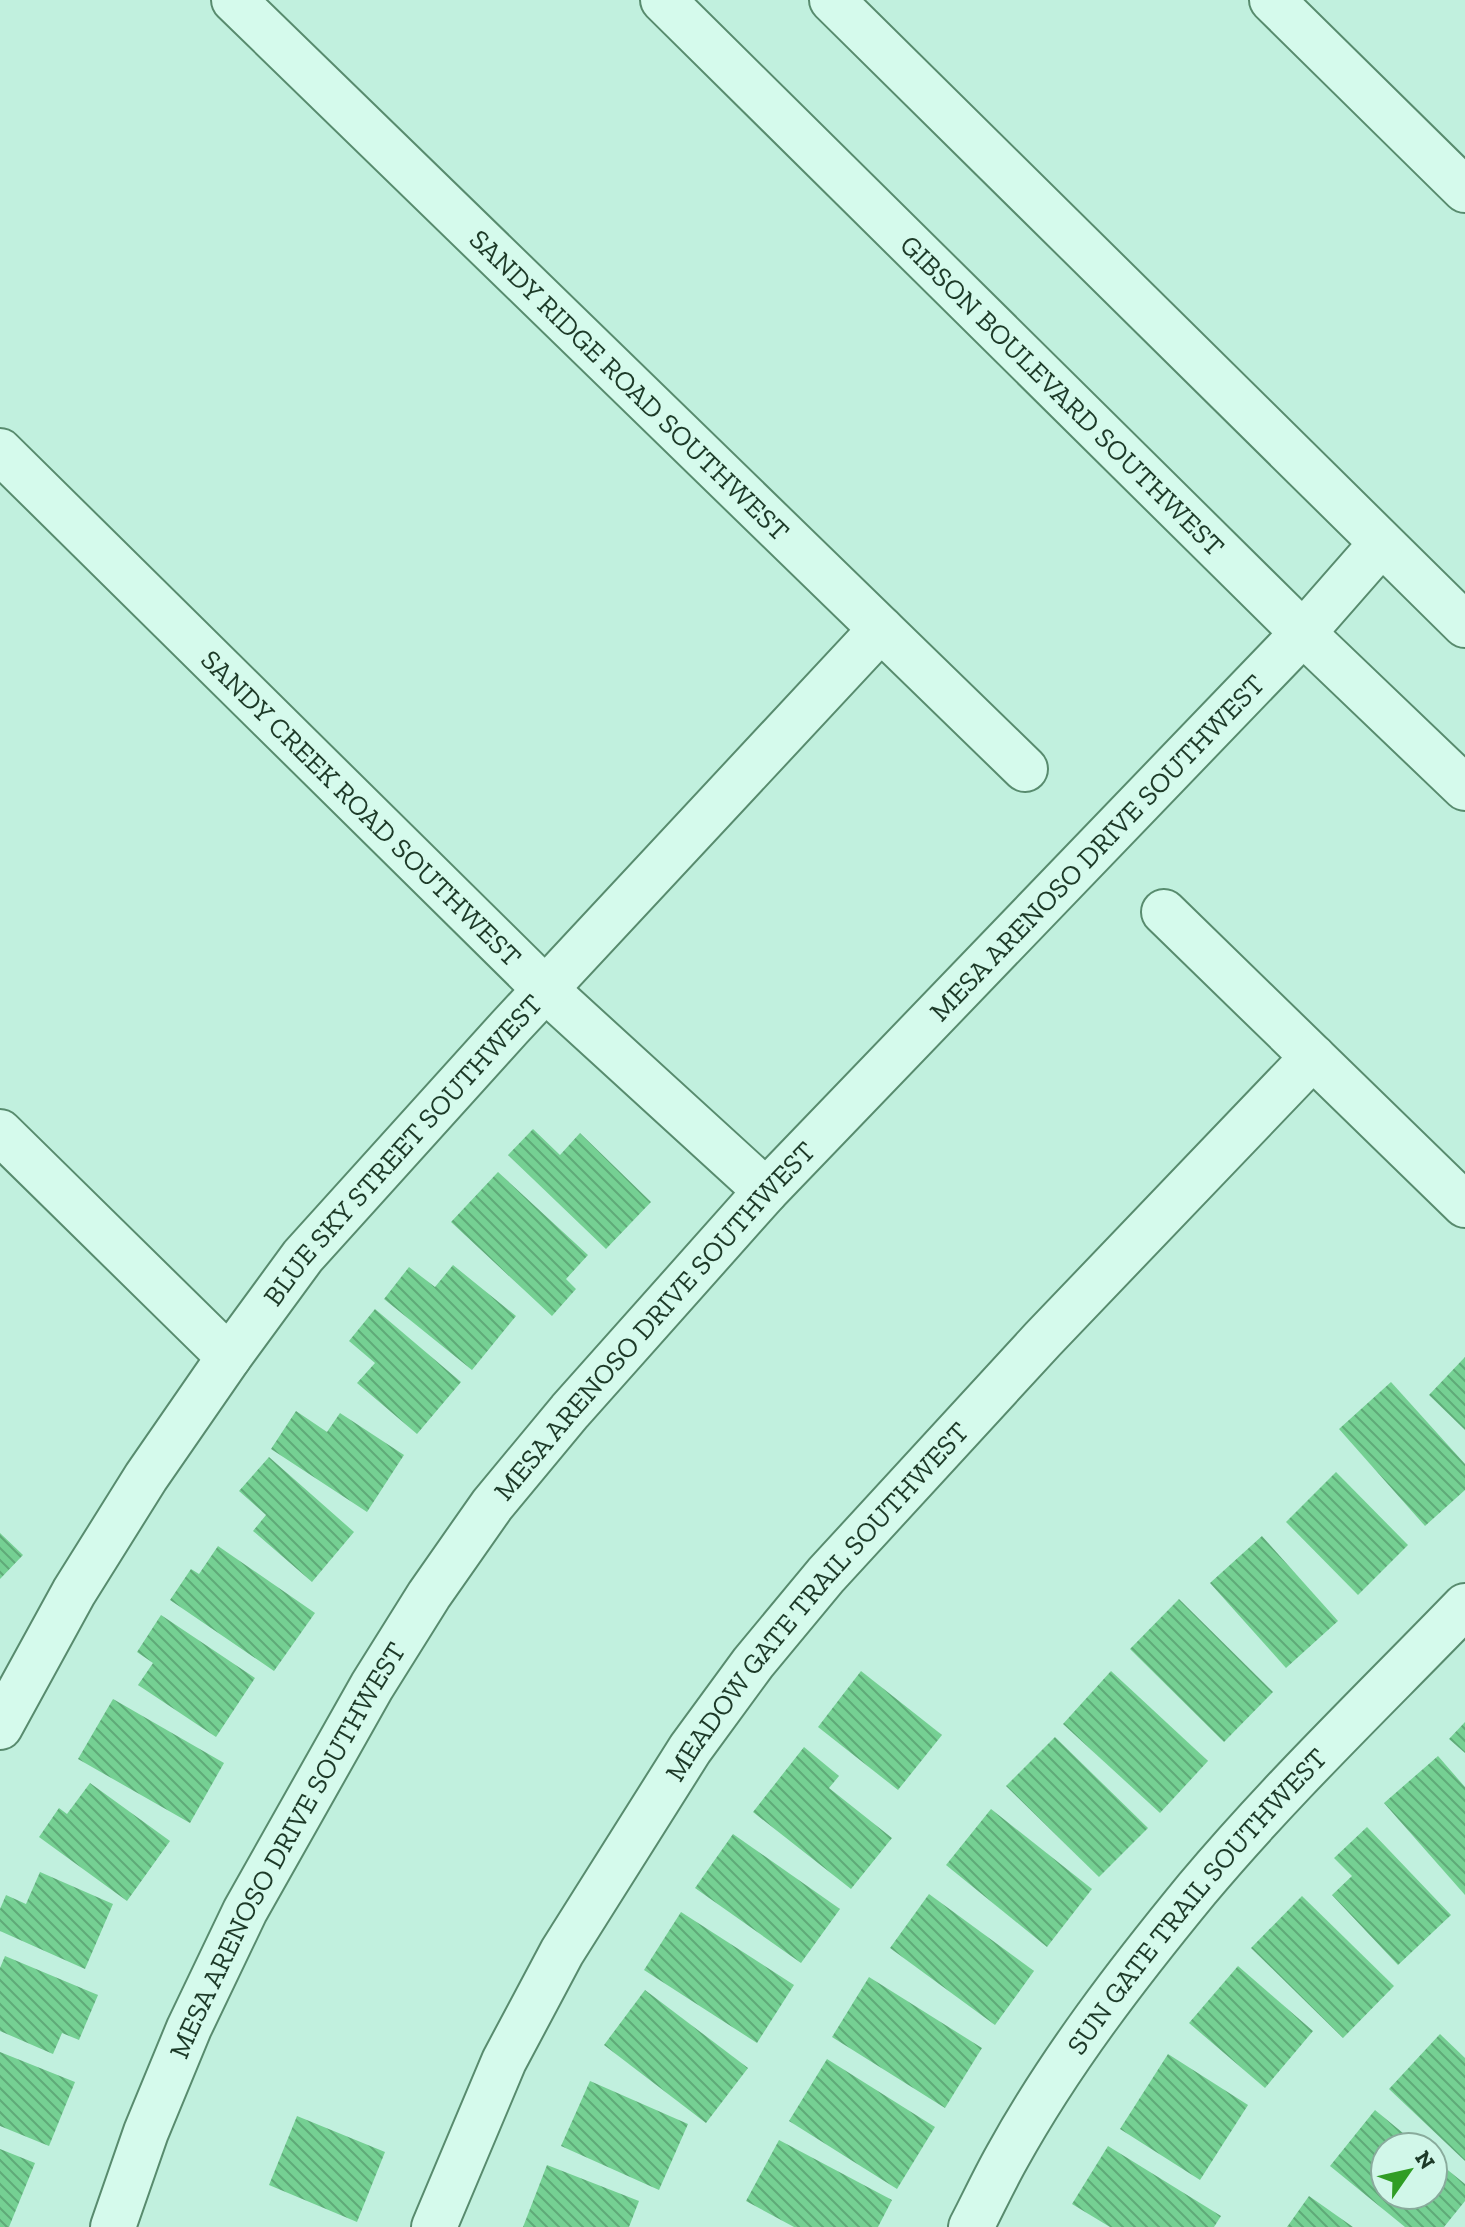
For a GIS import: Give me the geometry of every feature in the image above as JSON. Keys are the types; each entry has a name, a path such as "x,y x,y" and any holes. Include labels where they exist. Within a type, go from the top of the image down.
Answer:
{"street":[{"name":"SANDY RIDGE ROAD SOUTHWEST","path":"234,0 1025,769"},
{"name":"GIBSON BOULEVARD SOUTHWEST","path":"663,0 1303,633 1465,788"},
{"path":"832,0 1465,625"},
{"path":"1272,0 1465,190"},
{"name":"SANDY CREEK ROAD SOUTHWEST","path":"0,451 545,989 766,1191"},
{"name":"MESA ARENOSO DRIVE SOUTHWEST","path":"113,2227 146,2132 189,2028 245,1911 404,1634 492,1505 570,1411 766,1191 1303,633 1381,544"},
{"name":"BLUE SKY STREET SOUTHWEST","path":"0,1727 74,1592 146,1477 303,1256 545,989 881,629"},
{"path":"1164,912 1465,1205"},
{"name":"MEADOW GATE TRAIL SOUTHWEST","path":"434,2227 504,2061 562,1952 690,1749 753,1663 826,1575 1032,1350 1313,1057"},
{"path":"0,1132 229,1357"},
{"name":"SUN GATE TRAIL SOUTHWEST","path":"971,2227 1008,2155 1053,2081 1096,2019 1198,1888 1284,1793 1465,1606"}],"building":[{"path":"533,1129 560,1155 580,1133 651,1202 606,1249 508,1155"},
{"path":"498,1172 588,1255 566,1279 576,1289 552,1316 451,1222"},
{"path":"453,1265 516,1316 472,1370 384,1299 409,1267 435,1287"},
{"path":"375,1309 461,1382 417,1434 357,1383 375,1363 349,1341"},
{"path":"1465,1357 1465,1430 1429,1395"},
{"path":"1391,1382 1465,1464 1465,1490 1425,1526 1339,1429"},
{"path":"296,1411 327,1432 340,1413 404,1455 367,1512 271,1449"},
{"path":"269,1457 354,1532 312,1582 253,1531 266,1515 239,1491"},
{"path":"1336,1472 1408,1545 1358,1595 1286,1522"},
{"path":"0,1533 23,1555 0,1579"},
{"path":"1262,1536 1338,1621 1286,1668 1210,1583"},
{"path":"218,1546 315,1613 274,1671 170,1600 191,1569 199,1574"},
{"path":"1179,1599 1273,1692 1224,1742 1130,1649"},
{"path":"161,1615 255,1678 216,1737 138,1685 153,1663 137,1652"},
{"path":"861,1671 942,1735 898,1790 818,1727"},
{"path":"1111,1671 1208,1761 1160,1813 1063,1724"},
{"path":"113,1699 224,1763 190,1823 78,1759"},
{"path":"1465,1722 1465,1753 1449,1739"},
{"path":"1055,1737 1148,1828 1099,1877 1006,1786"},
{"path":"804,1747 839,1776 829,1788 892,1838 851,1889 753,1812"},
{"path":"1438,1756 1465,1787 1465,1895 1384,1803"},
{"path":"90,1783 170,1841 127,1901 39,1837 59,1808 67,1814"},
{"path":"991,1809 1092,1889 1047,1947 946,1865"},
{"path":"1367,1827 1451,1915 1398,1965 1332,1895 1352,1876 1334,1858"},
{"path":"733,1834 840,1909 801,1963 695,1888"},
{"path":"40,1872 113,1904 85,1969 0,1931 0,1909 6,1895 26,1904"},
{"path":"929,1894 1034,1971 995,2025 890,1948"},
{"path":"1302,1896 1394,1986 1343,2038 1251,1948"},
{"path":"681,1912 794,1985 757,2043 644,1970"},
{"path":"5,1956 98,1995 79,2040 62,2033 53,2054 0,2031 0,1968"},
{"path":"1238,1966 1313,2031 1265,2088 1189,2023"},
{"path":"869,1977 982,2048 945,2108 832,2037"},
{"path":"645,1990 748,2068 706,2123 604,2045"},
{"path":"1440,2034 1465,2058 1465,2161 1449,2146 1449,2131 1433,2131 1389,2089"},
{"path":"0,2052 75,2082 49,2146 0,2126"},
{"path":"1168,2054 1248,2105 1200,2180 1120,2129"},
{"path":"827,2059 935,2127 897,2189 789,2121"},
{"path":"590,2081 688,2124 659,2190 561,2146"},
{"path":"1375,2110 1401,2131 1369,2131 1369,2198 1330,2166"},
{"path":"297,2116 385,2152 357,2222 269,2185"},
{"path":"779,2140 892,2200 878,2227 794,2227 746,2201"},
{"path":"1108,2146 1221,2216 1214,2227 1110,2227 1072,2204"},
{"path":"0,2149 35,2163 9,2227 0,2227"},
{"path":"547,2165 639,2201 629,2227 523,2227"},
{"path":"1449,2171 1465,2184 1465,2201 1444,2227 1405,2227 1385,2211 1449,2211"},
{"path":"1309,2196 1353,2227 1287,2227"}]}
